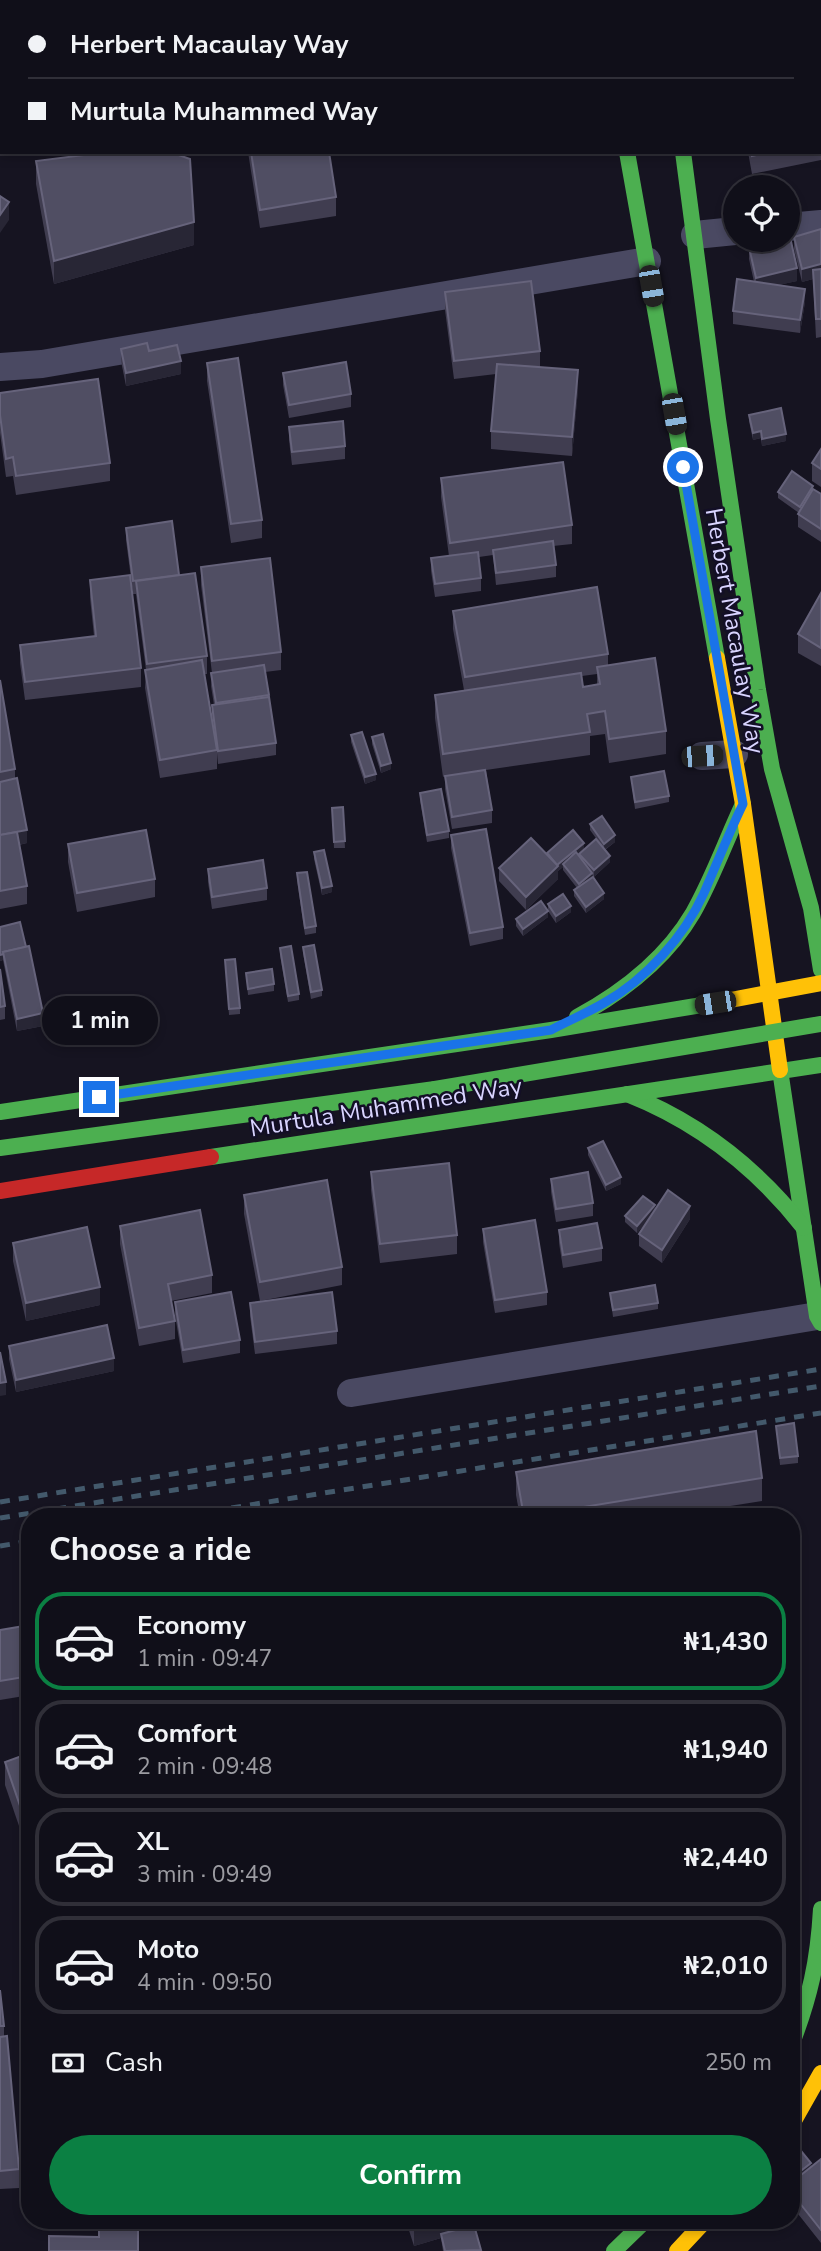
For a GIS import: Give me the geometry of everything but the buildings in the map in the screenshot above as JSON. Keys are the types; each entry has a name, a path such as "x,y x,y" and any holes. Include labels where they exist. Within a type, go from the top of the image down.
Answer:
{"main road":[{"name":"Herbert Macaulay Way","path":"627,154 743,804 780,1073 819,1320"},
{"name":"Herbert Macaulay Way","path":"683,154 718,419 758,690 772,769 811,908 821,970"},
{"path":"551,1030 605,1003 648,970 679,934 703,895 723,844 743,804"},
{"path":"796,852 813,861"},
{"name":"Murtula Muhammed Way","path":"0,1112 551,1030 821,983"},
{"name":"Murtula Muhammed Way","path":"0,1148 435,1089 821,1024"},
{"name":"Murtula Muhammed Way","path":"0,1191 408,1126 821,1065"},
{"path":"627,1094 656,1104 689,1123 728,1152 771,1187 804,1229"},
{"path":"800,2023 808,2002 818,1946 821,1909"},
{"path":"800,2110 821,2073"},
{"path":"614,2251 637,2229"},
{"path":"677,2251 698,2229"}],"street":[{"path":"800,226 821,224"},
{"path":"695,235 723,232"},
{"path":"0,367 43,364 647,261"},
{"path":"702,756 734,754"},
{"path":"351,1393 819,1320"}],"railway":[{"path":"0,1502 821,1369"},
{"path":"62,1508 821,1386"},
{"path":"231,1508 821,1413"},
{"path":"0,1518 21,1515"},
{"path":"0,1546 21,1542"}],"traffic: fast":[{"path":"627,154 717,658"},
{"path":"683,154 718,419 758,690 772,769 811,908 821,970"},
{"path":"577,1017 611,997 642,973 657,960 682,930 707,886 743,804"},
{"path":"0,1112 551,1030 720,1002"},
{"path":"435,1089 821,1024"},
{"path":"211,1157 821,1065"},
{"path":"780,1070 817,1316 821,1323"},
{"path":"0,1148 435,1089"},
{"path":"627,1094 678,1118 724,1149 766,1186 804,1228"},
{"path":"800,2020 812,1979 821,1909"},
{"path":"614,2251 637,2229"}],"traffic: slow":[{"path":"717,658 743,804 780,1070"},
{"path":"720,1002 821,983"},
{"path":"800,2110 821,2073"},
{"path":"677,2251 698,2229"}],"traffic: jam":[{"path":"0,1191 211,1157"}],"route":[{"path":"99,1097 551,1030 605,1003 648,970 679,934 703,895 723,844 743,804 683,467"}]}
